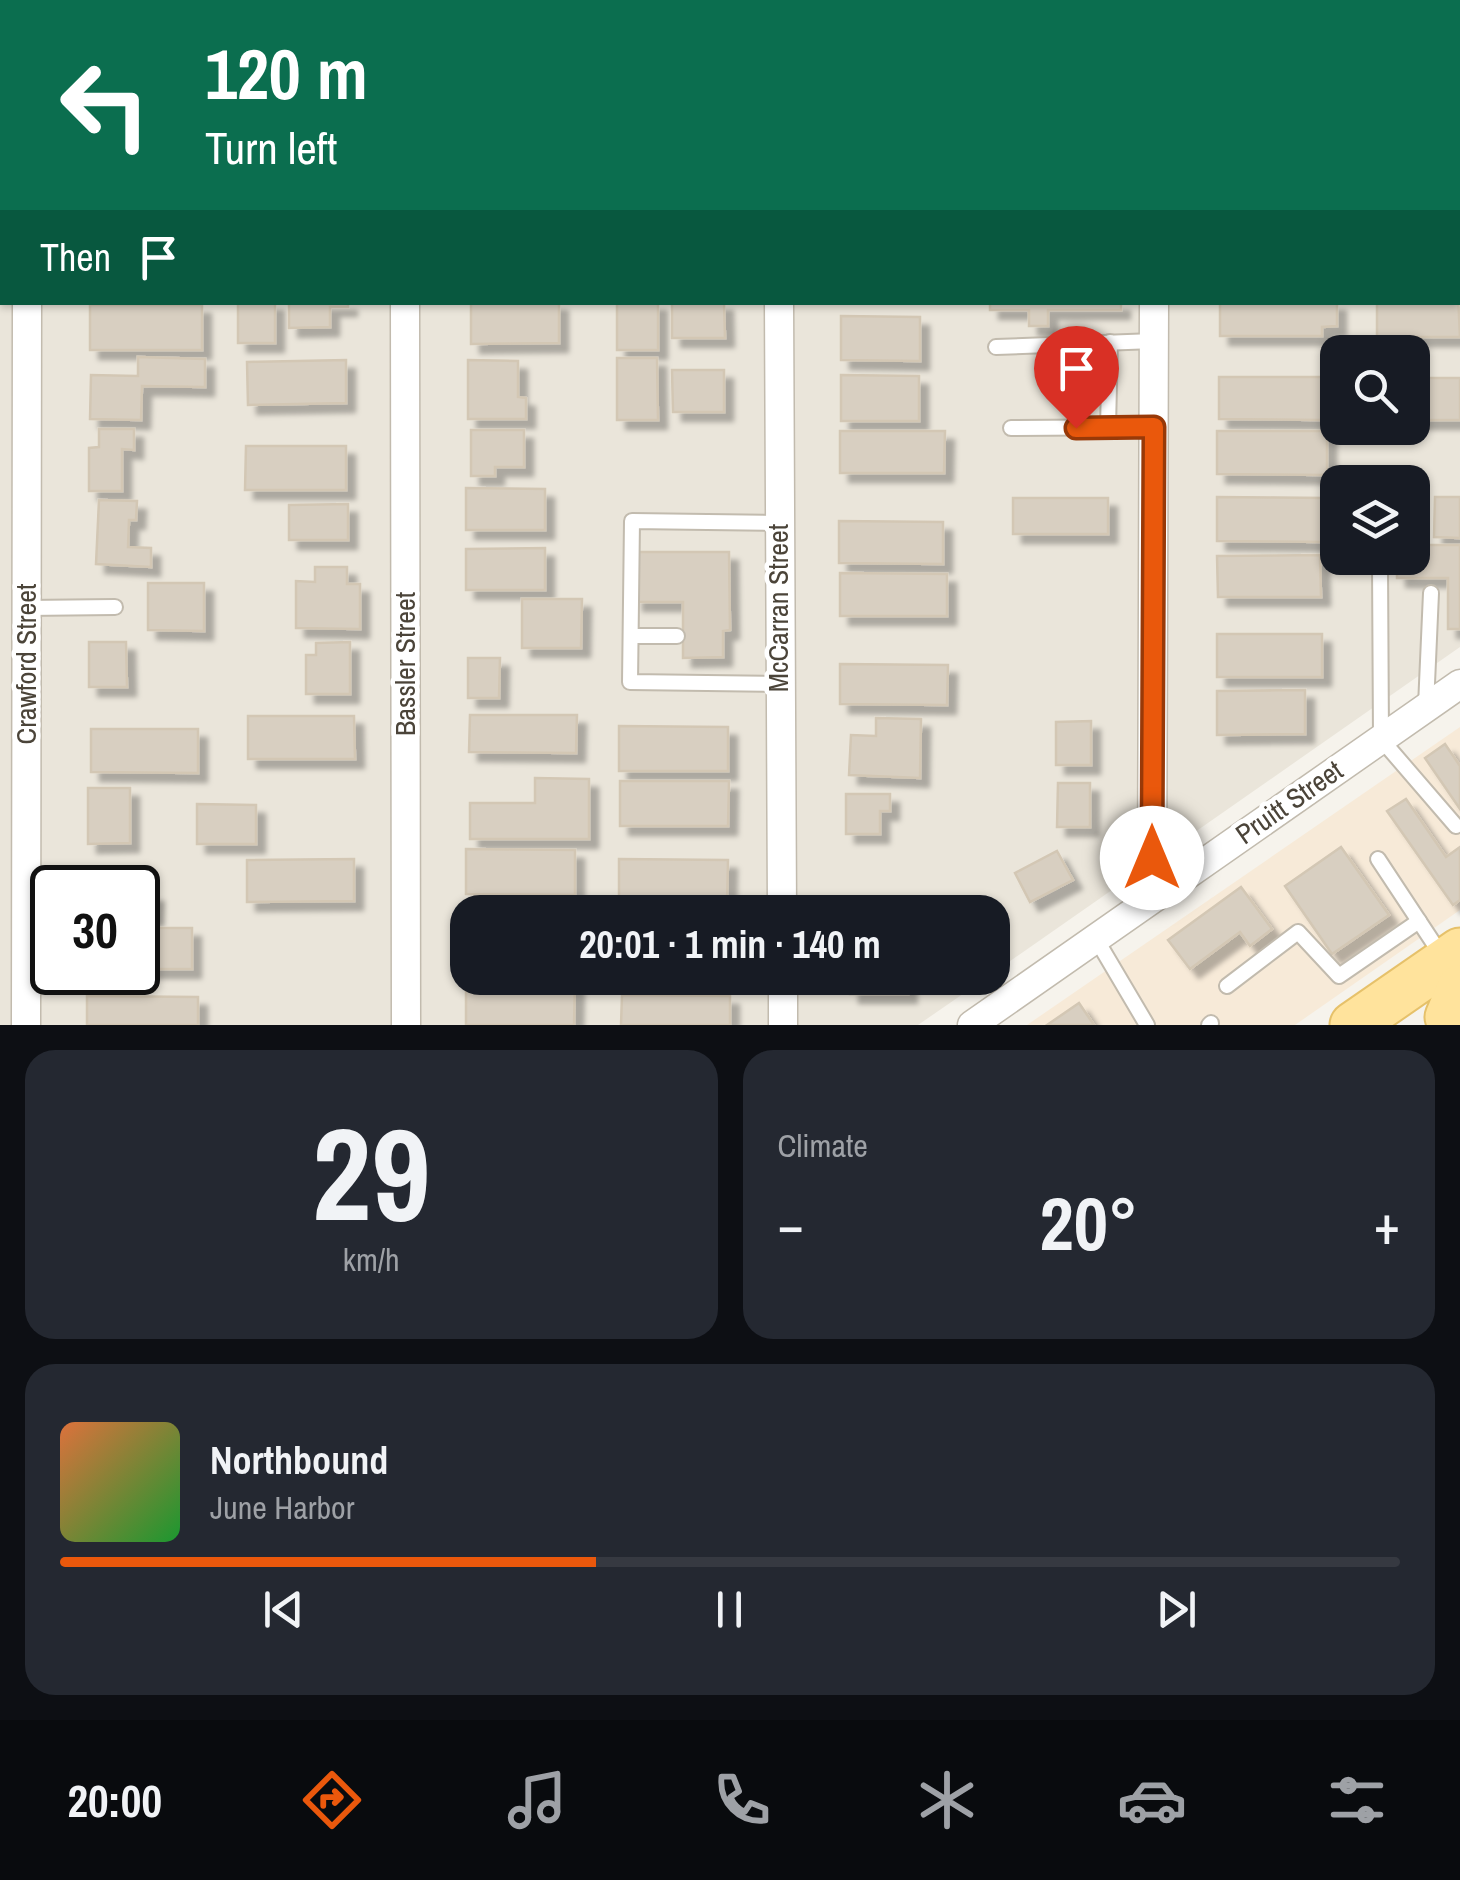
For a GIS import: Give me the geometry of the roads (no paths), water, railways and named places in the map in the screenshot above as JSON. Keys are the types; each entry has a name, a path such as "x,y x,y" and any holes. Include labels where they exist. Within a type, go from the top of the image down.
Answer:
{"main road":[{"path":"1353,1025 1455,967"},
{"path":"1451,1025 1448,1017 1455,967"}],"street":[{"name":"Crawford Street","path":"26,1025 27,305"},
{"name":"Bassler Street","path":"405,305 406,1025"},
{"name":"McCarran Street","path":"779,305 782,895"},
{"path":"1152,897 1154,305"},
{"name":"Pruitt Street","path":"972,1025 1460,684"},
{"path":"782,995 783,1025"}],"lane":[{"path":"996,346 1154,340"},
{"path":"1108,427 1110,342"},
{"path":"1012,428 1154,427"},
{"path":"778,522 632,521 630,682 778,684"},
{"path":"1380,575 1381,738 1456,826"},
{"path":"1426,707 1430,593"},
{"path":"26,608 116,607"},
{"path":"631,636 677,636"},
{"path":"1378,858 1455,967"},
{"path":"1227,986 1298,932 1339,976 1420,922"},
{"path":"1095,936 1147,1025"}]}
